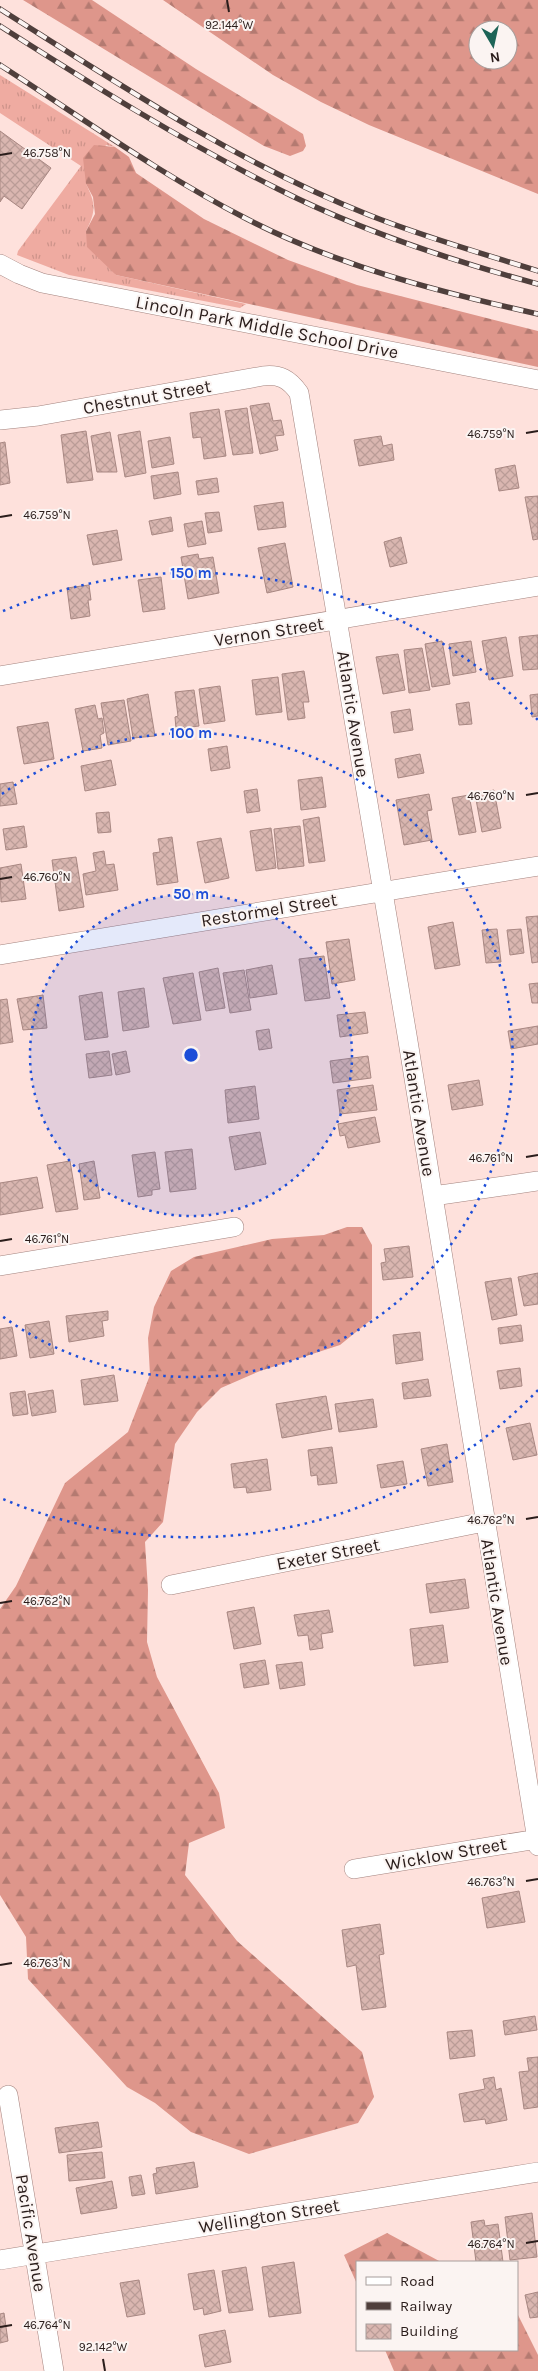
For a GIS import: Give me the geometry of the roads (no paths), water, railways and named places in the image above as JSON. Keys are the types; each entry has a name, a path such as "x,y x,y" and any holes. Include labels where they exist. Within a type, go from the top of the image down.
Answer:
{"street":[{"name":"Lincoln Park Middle School Drive","path":"0,264 42,283 538,380"},
{"name":"Chestnut Street","path":"0,420 38,416 263,376 274,375 292,383"},
{"name":"Atlantic Avenue","path":"292,383 299,392 302,404 433,1196 537,1843"},
{"name":"Vernon Street","path":"0,676 538,586"},
{"name":"Restormel Street","path":"0,955 538,866"},
{"path":"433,1196 538,1180"},
{"path":"0,1266 234,1227"},
{"name":"Exeter Street","path":"171,1585 484,1522"},
{"name":"Wicklow Street","path":"354,1869 537,1843"},
{"name":"Pacific Avenue","path":"8,2096 54,2371"},
{"name":"Wellington Street","path":"0,2260 538,2172"}],"railway":[{"path":"0,9 180,121 272,171 320,194 390,223 538,271"},
{"path":"0,26 172,132 242,171 309,204 406,243 538,284"},
{"path":"0,65 184,184 282,236 317,251 389,276 426,287 538,314"}]}
